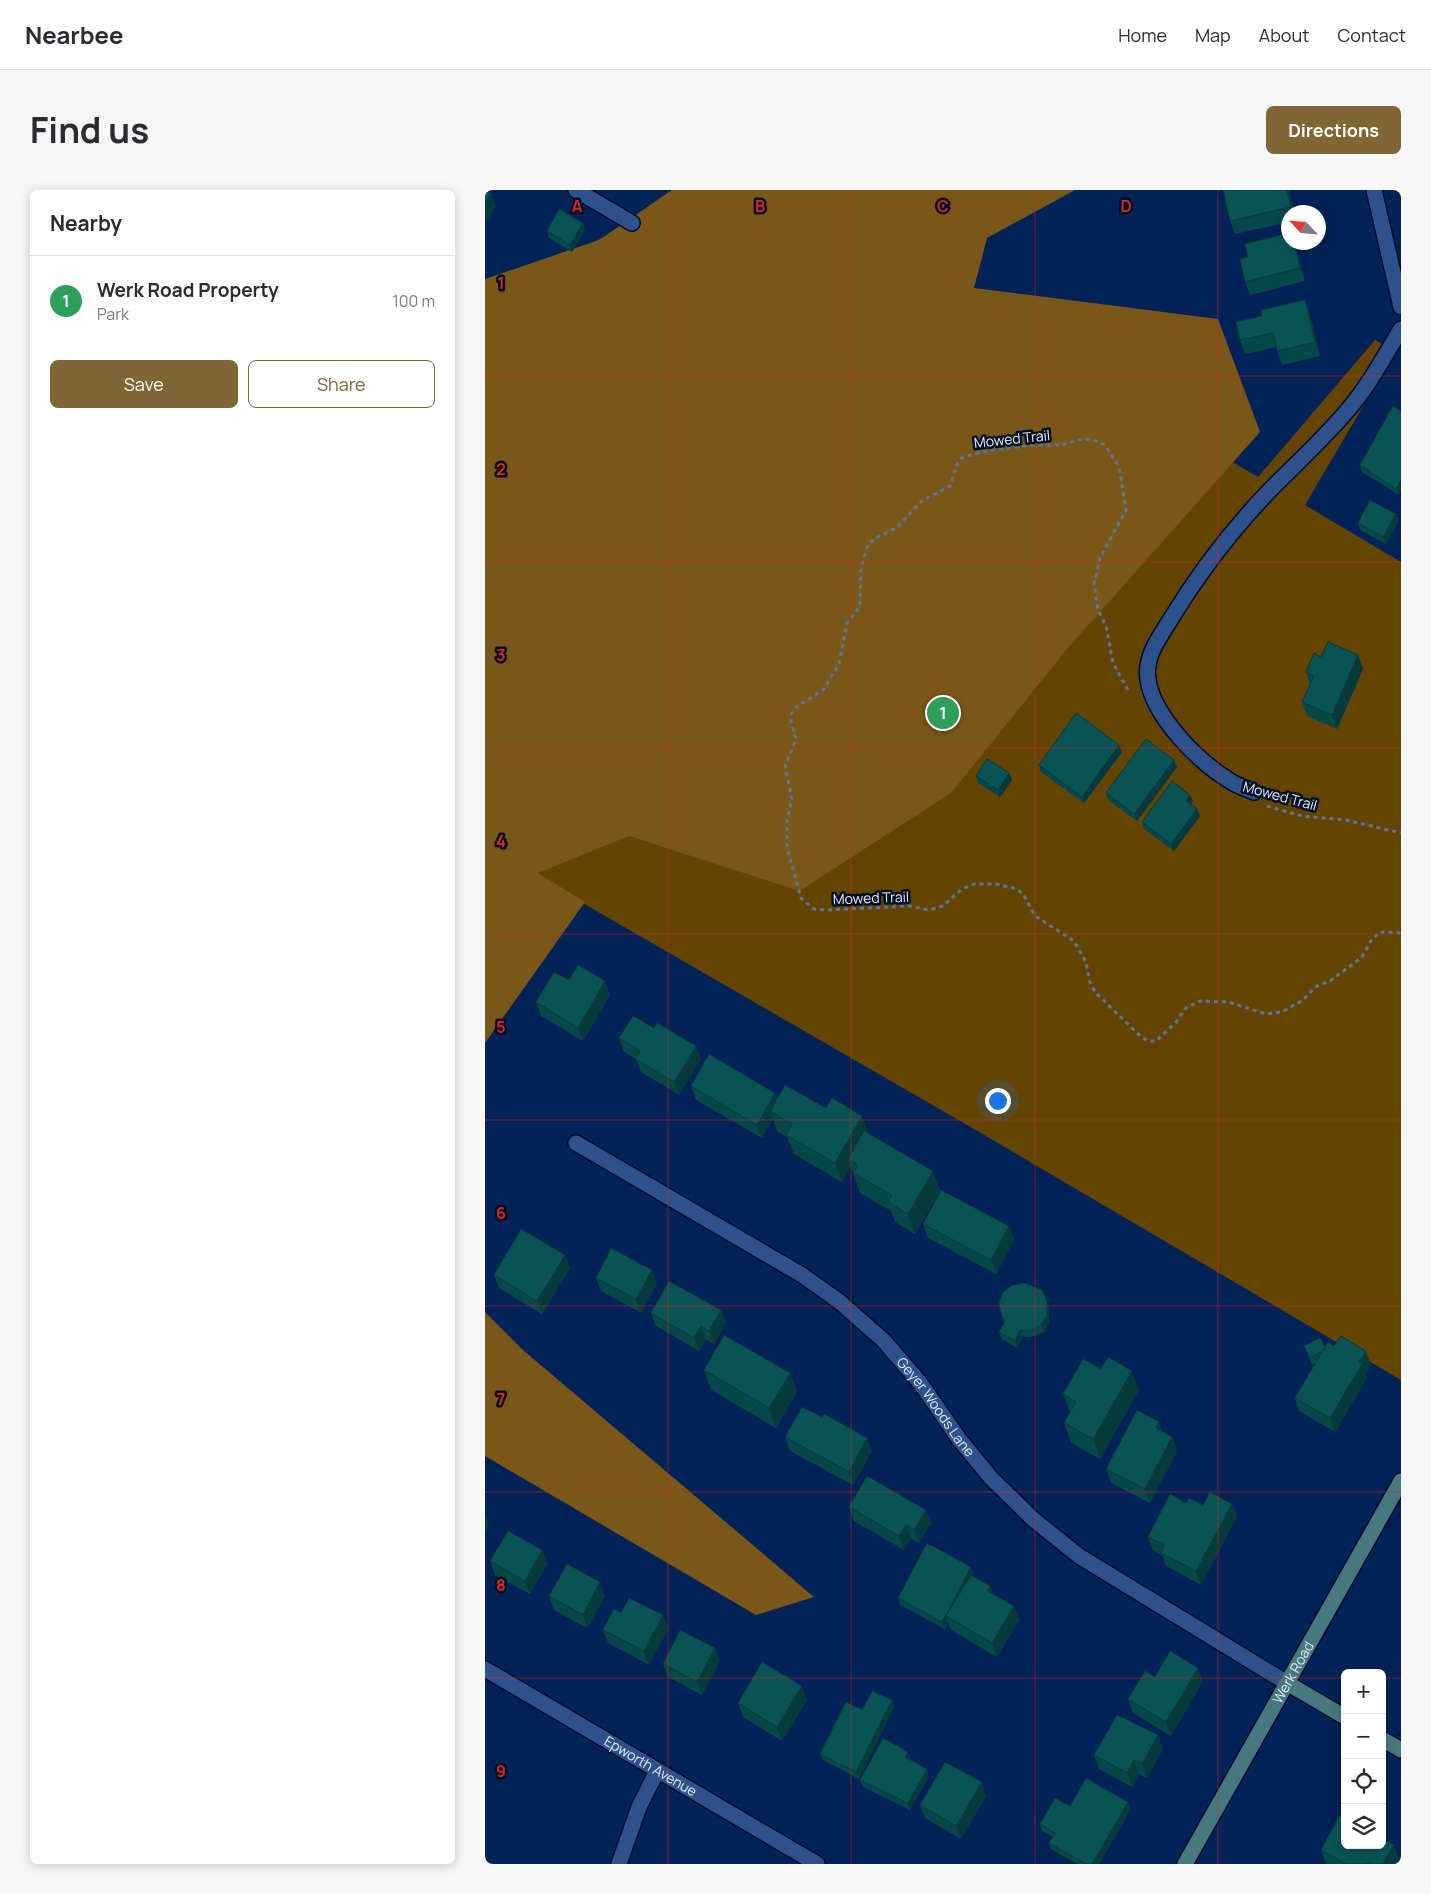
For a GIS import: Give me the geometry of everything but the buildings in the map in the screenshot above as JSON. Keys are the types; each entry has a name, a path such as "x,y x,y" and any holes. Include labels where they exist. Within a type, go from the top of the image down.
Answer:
{"street":[{"path":"576,190 632,222"},
{"path":"1374,190 1401,307"},
{"path":"1257,798 1227,780 1201,759 1165,719 1149,684 1148,666 1153,649 1191,587 1260,502 1348,410 1401,329"},
{"name":"Geyer Woods Lane","path":"576,1143 802,1275 840,1302 884,1341 921,1384 959,1439 991,1478 1034,1520 1079,1556 1287,1683"},
{"name":"Werk Road","path":"1185,1864 1401,1480"},
{"name":"Epworth Avenue","path":"485,1669 817,1864"},
{"path":"1287,1683 1341,1715"},
{"path":"1386,1741 1401,1750"},
{"path":"619,1864 639,1807 657,1771"}],"path":[{"name":"Mowed Trail","path":"1129,692 1113,663 1111,644 1098,610 1094,584 1100,558 1126,510 1121,473 1114,456 1105,445 1091,439 1078,440 1062,445 1033,445 987,450 963,456 958,462 950,486 922,501 897,527 873,539 867,547 861,568 859,602 857,610 847,623 839,664 823,690 795,708 792,713 791,721 796,739 785,766 792,799 786,838 801,898 814,909 909,906 929,910 943,906 962,889 974,884 997,884 1017,889 1023,894 1035,916 1074,941 1085,962 1089,980 1095,992 1141,1038 1148,1041 1156,1041 1176,1022 1186,1008 1200,1001 1228,1002 1266,1014 1283,1012 1303,1000 1315,987 1330,981 1362,957 1372,939 1380,932 1401,933"},
{"name":"Mowed Trail","path":"1257,798 1302,816 1346,820 1401,833"}],"shaded area":[{"path":"672,190 1075,190 987,238 974,288 1218,319 1260,432 1067,649 952,792 800,891 629,836 538,873 585,902 485,1043 485,279 599,240"},
{"path":"704,190 1180,431 1258,477 1375,340 1395,352 1305,505 1401,562 1401,1380 974,1129 515,864 485,293"},
{"path":"485,1312 523,1350 814,1597 756,1615 485,1456"}],"place":[{"name":"Werk Road Property","path":"943,713"}]}
